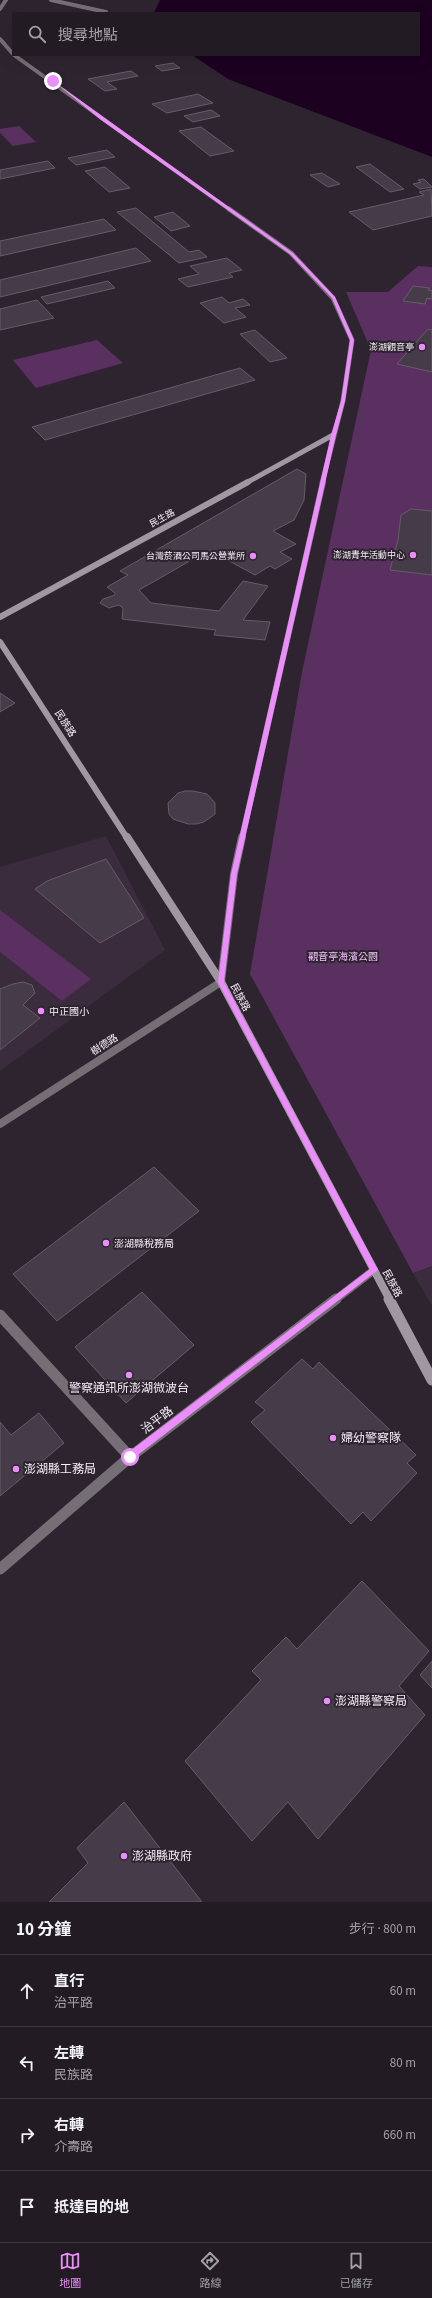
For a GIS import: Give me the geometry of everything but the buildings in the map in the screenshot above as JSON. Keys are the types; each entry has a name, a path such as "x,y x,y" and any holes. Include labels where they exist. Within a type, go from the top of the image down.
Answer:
{"street":[{"path":"0,9 6,0"},
{"path":"51,0 106,12"},
{"path":"0,39 10,53"},
{"path":"15,56 53,81 102,119 291,253 333,298 352,340 343,401 333,435 234,874 221,982"},
{"name":"民生路","path":"0,617 333,435"},
{"name":"民族路","path":"0,642 221,982 432,1380"},
{"name":"樹德路","path":"0,1124 221,982"},
{"name":"治平路","path":"0,1569 130,1457 374,1270"},
{"path":"0,1315 130,1457"}],"shaded area":[{"path":"160,0 432,0 432,157 228,79 194,56 420,56 420,12 154,12"},
{"name":"中正國小","path":"106,836 165,950 0,1071 0,867"},
{"path":"432,1266 432,1306 413,1273"}],"green space":[{"path":"19,126 36,142 13,146 0,133 0,129"},
{"name":"觀音亭海濱公園","path":"418,266 432,267 432,1266 413,1273 250,974 302,672 371,350 346,292 388,292"},
{"path":"97,340 123,363 36,388 13,360"},
{"path":"0,910 91,979 62,1001 0,952"}],"place":[{"name":"澎湖觀音亭","path":"422,347"},
{"name":"澎湖青年活動中心","path":"413,555"},
{"name":"台灣菸酒公司馬公營業所","path":"253,556"},
{"name":"中正國小","path":"41,1011"},
{"name":"澎湖縣稅務局","path":"106,1243"},
{"name":"警察通訊所澎湖微波台","path":"129,1375"},
{"name":"婦幼警察隊","path":"333,1438"},
{"name":"澎湖縣工務局","path":"16,1469"},
{"name":"澎湖縣警察局","path":"327,1701"},
{"name":"澎湖縣政府","path":"124,1856"}],"route":[{"path":"53,81 102,119 291,253 333,298 352,340 343,401 333,435 262,759 234,874 221,982 374,1270 130,1457"}]}
